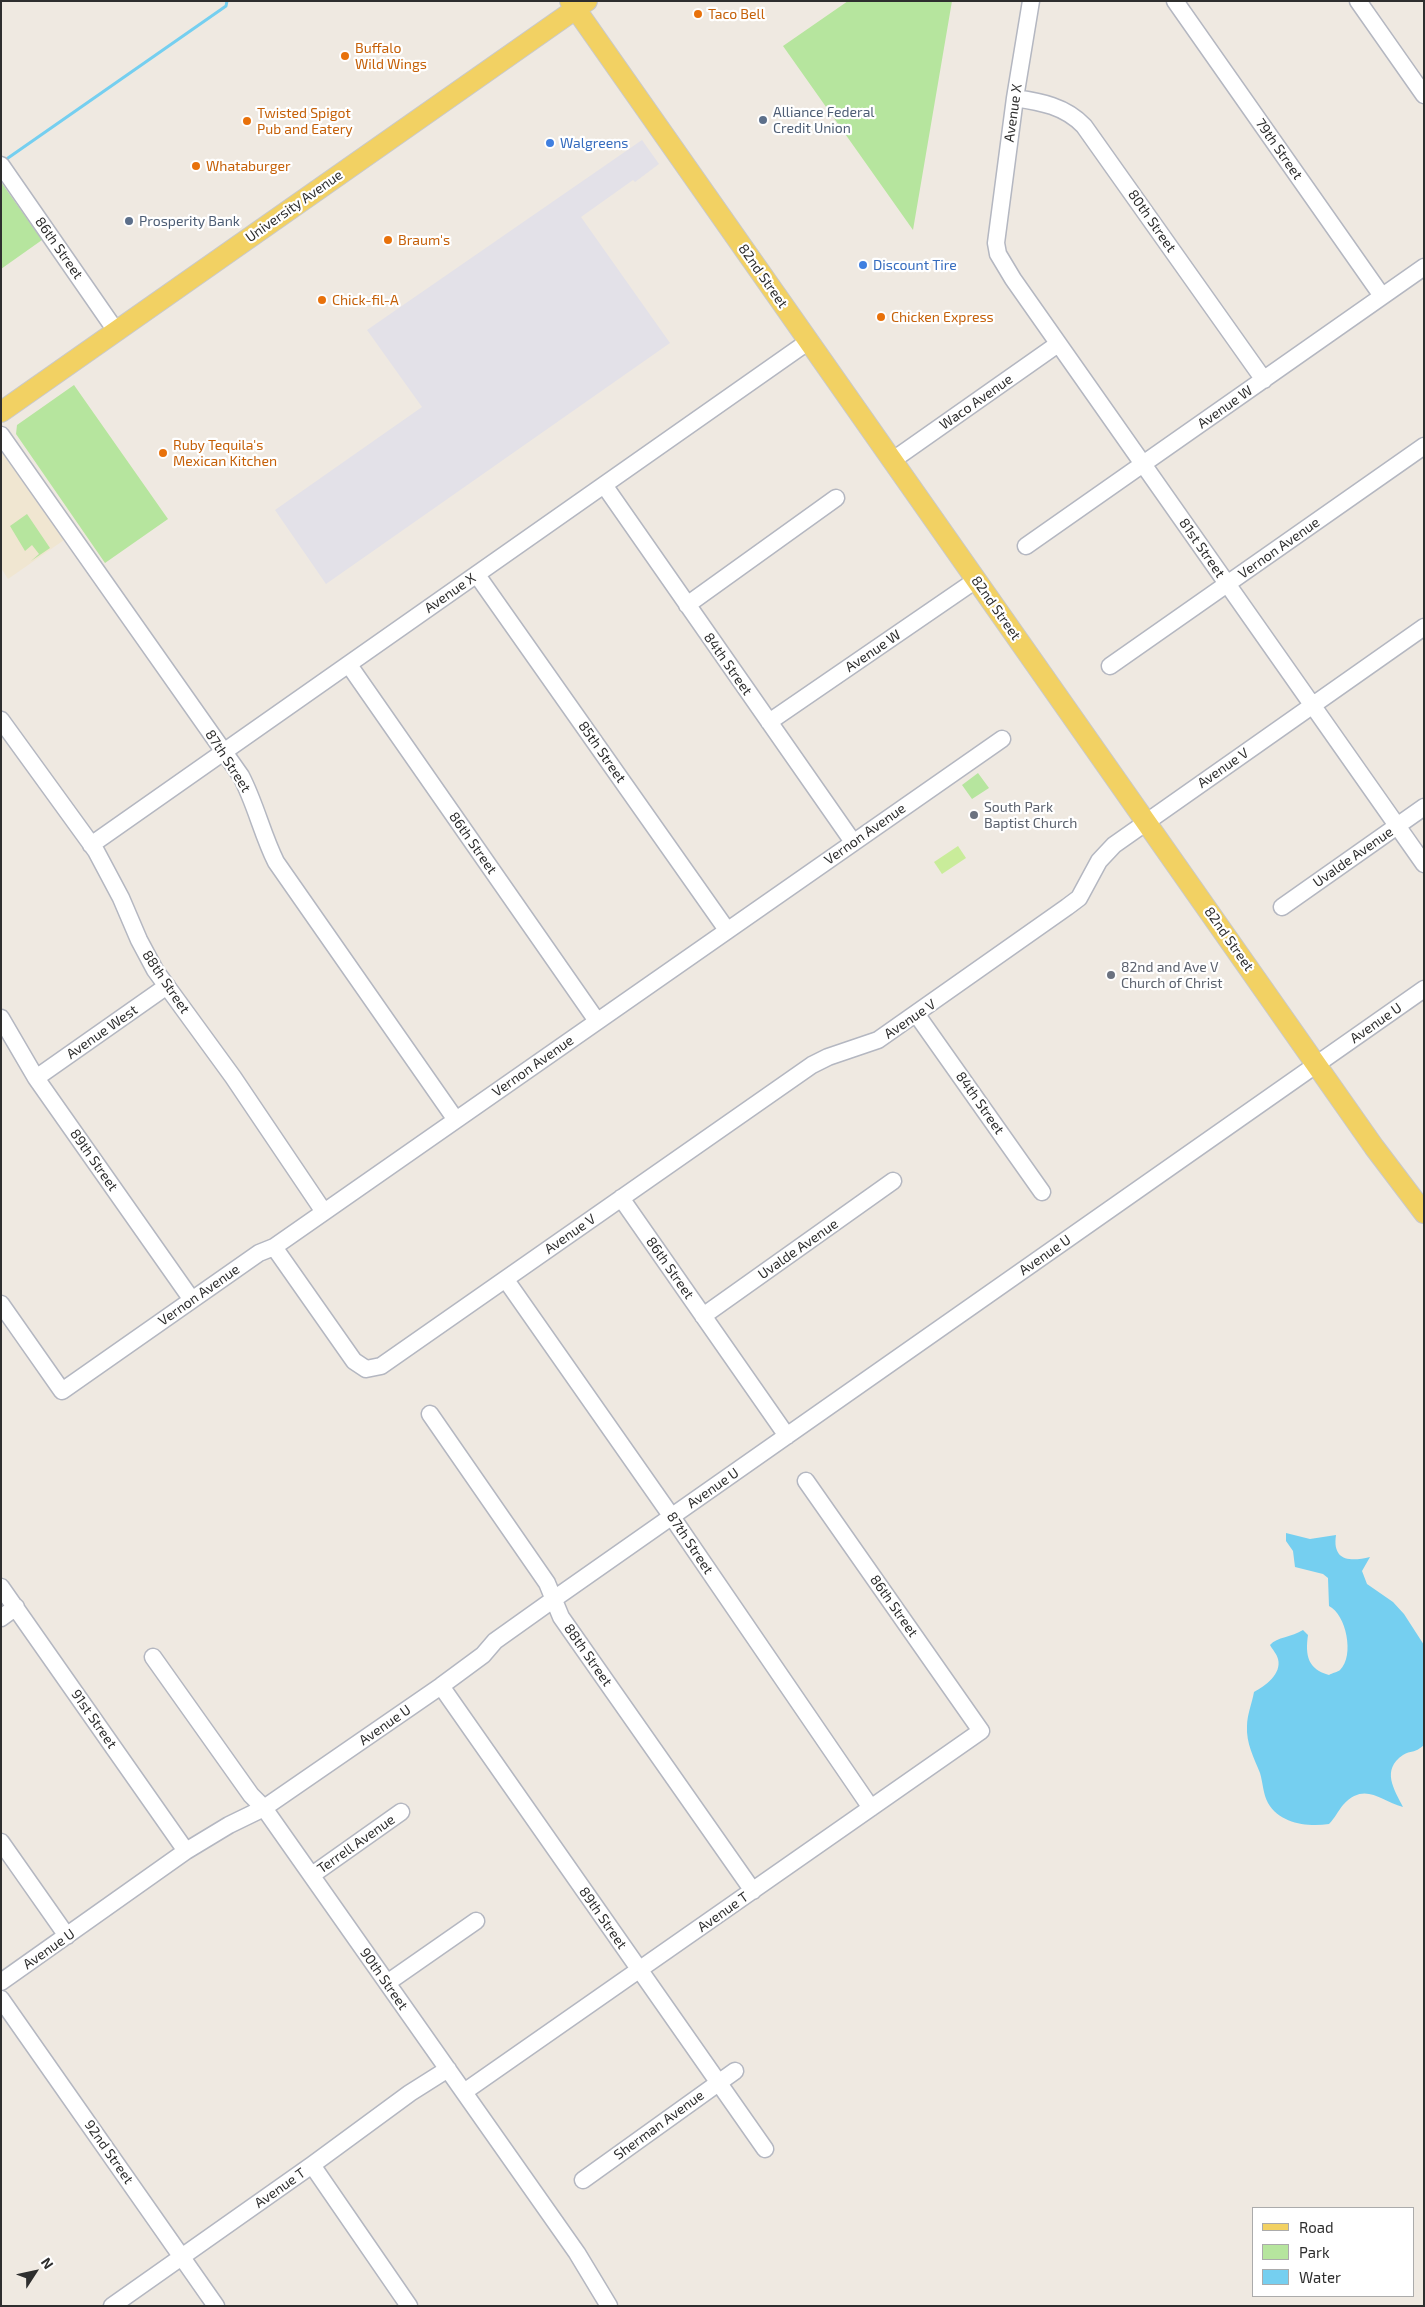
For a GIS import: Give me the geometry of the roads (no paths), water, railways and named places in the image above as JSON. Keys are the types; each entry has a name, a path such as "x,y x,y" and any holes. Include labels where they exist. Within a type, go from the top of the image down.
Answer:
{"main road":[{"name":"University Avenue","path":"1,412 578,4"},
{"name":"82nd Street","path":"578,4 809,341 976,580 1424,1213"}],"street":[{"name":"Avenue X","path":"998,226 1015,98 1031,1"},
{"name":"79th Street","path":"1175,1 1382,296"},
{"path":"1358,1 1424,94"},
{"name":"80th Street","path":"1015,98 1058,107 1076,117 1084,126 1264,380"},
{"name":"86th Street","path":"1,165 116,331"},
{"name":"81st Street","path":"998,226 996,243 998,254 1058,344 1424,864"},
{"name":"Avenue W","path":"1026,546 1424,267"},
{"name":"Avenue X","path":"91,845 809,341"},
{"name":"Waco Avenue","path":"893,460 1058,344"},
{"name":"87th Street","path":"1,435 242,776 254,801 276,862 456,1120"},
{"name":"Vernon Avenue","path":"1110,666 1424,446"},
{"name":"84th Street","path":"604,486 853,842"},
{"path":"687,605 836,498"},
{"name":"85th Street","path":"477,575 727,930"},
{"name":"Avenue W","path":"769,722 976,580"},
{"name":"Avenue V","path":"274,1247 354,1361 366,1369 381,1366 812,1065 828,1057 878,1040 917,1015 1079,898 1103,855 1146,821 1424,628"},
{"name":"86th Street","path":"349,665 598,1021"},
{"name":"88th Street","path":"1,720 91,845 121,898 139,940 155,970 233,1077 324,1212"},
{"name":"Vernon Avenue","path":"1,1304 62,1391 259,1253 274,1247 1002,738"},
{"name":"Uvalde Avenue","path":"1282,907 1424,807"},
{"name":"Avenue West","path":"36,1078 167,986"},
{"name":"Avenue U","path":"1,1982 186,1851 229,1825 264,1808 441,1686 483,1655 496,1641 554,1599 1424,989"},
{"name":"84th Street","path":"917,1015 1042,1192"},
{"name":"89th Street","path":"1,1018 36,1078 192,1300"},
{"name":"Uvalde Avenue","path":"703,1316 894,1182"},
{"name":"86th Street","path":"621,1198 787,1436"},
{"name":"87th Street","path":"506,1280 672,1517 871,1808"},
{"name":"88th Street","path":"430,1414 547,1583 561,1617 753,1890"},
{"name":"86th Street","path":"806,1480 981,1731"},
{"name":"91st Street","path":"1,1587 186,1851"},
{"path":"1,1618 16,1608"},
{"name":"90th Street","path":"153,1657 251,1795 264,1808 448,2069 577,2253 609,2306"},
{"name":"89th Street","path":"441,1686 765,2149"},
{"name":"Avenue T","path":"464,2092 981,1731"},
{"name":"Terrell Avenue","path":"312,1876 401,1812"},
{"path":"1,1842 67,1936"},
{"path":"387,1983 476,1920"},
{"name":"92nd Street","path":"1,1999 216,2306"},
{"name":"Avenue T","path":"112,2306 312,2166 410,2093 448,2069"},
{"name":"Sherman Avenue","path":"583,2180 736,2071"},
{"path":"312,2166 409,2306"}],"water":[{"path":"1286,1533 1310,1539 1336,1535 1335,1544 1337,1550 1344,1558 1370,1557 1362,1571 1367,1584 1393,1602 1404,1614 1424,1645 1424,1745 1418,1750 1403,1755 1392,1767 1391,1773 1393,1787 1403,1807 1373,1795 1358,1794 1343,1805 1329,1824 1312,1825 1287,1820 1273,1810 1266,1800 1260,1773 1249,1744 1247,1726 1254,1692 1272,1679 1279,1664 1270,1645 1277,1640 1303,1630 1308,1635 1307,1649 1312,1665 1329,1675 1340,1670 1345,1664 1348,1646 1340,1617 1329,1606 1328,1578 1323,1574 1295,1567 1293,1551 1286,1541"}],"waterway":[{"path":"8,158 226,6 227,1"}],"place":[{"name":"Taco Bell","path":"698,14"},
{"name":"Buffalo Wild Wings","path":"345,56"},
{"name":"Alliance Federal Credit Union","path":"763,120"},
{"name":"Twisted Spigot Pub and Eatery","path":"247,121"},
{"name":"Walgreens","path":"550,143"},
{"name":"Whataburger","path":"196,166"},
{"name":"Prosperity Bank","path":"129,221"},
{"name":"Braum's","path":"388,240"},
{"name":"Discount Tire","path":"863,265"},
{"name":"Chick-fil-A","path":"322,300"},
{"name":"Chicken Express","path":"881,317"},
{"name":"Ruby Tequila's Mexican Kitchen","path":"163,453"},
{"name":"South Park Baptist Church","path":"974,815"},
{"name":"82nd and Ave V Church of Christ","path":"1111,975"}]}
